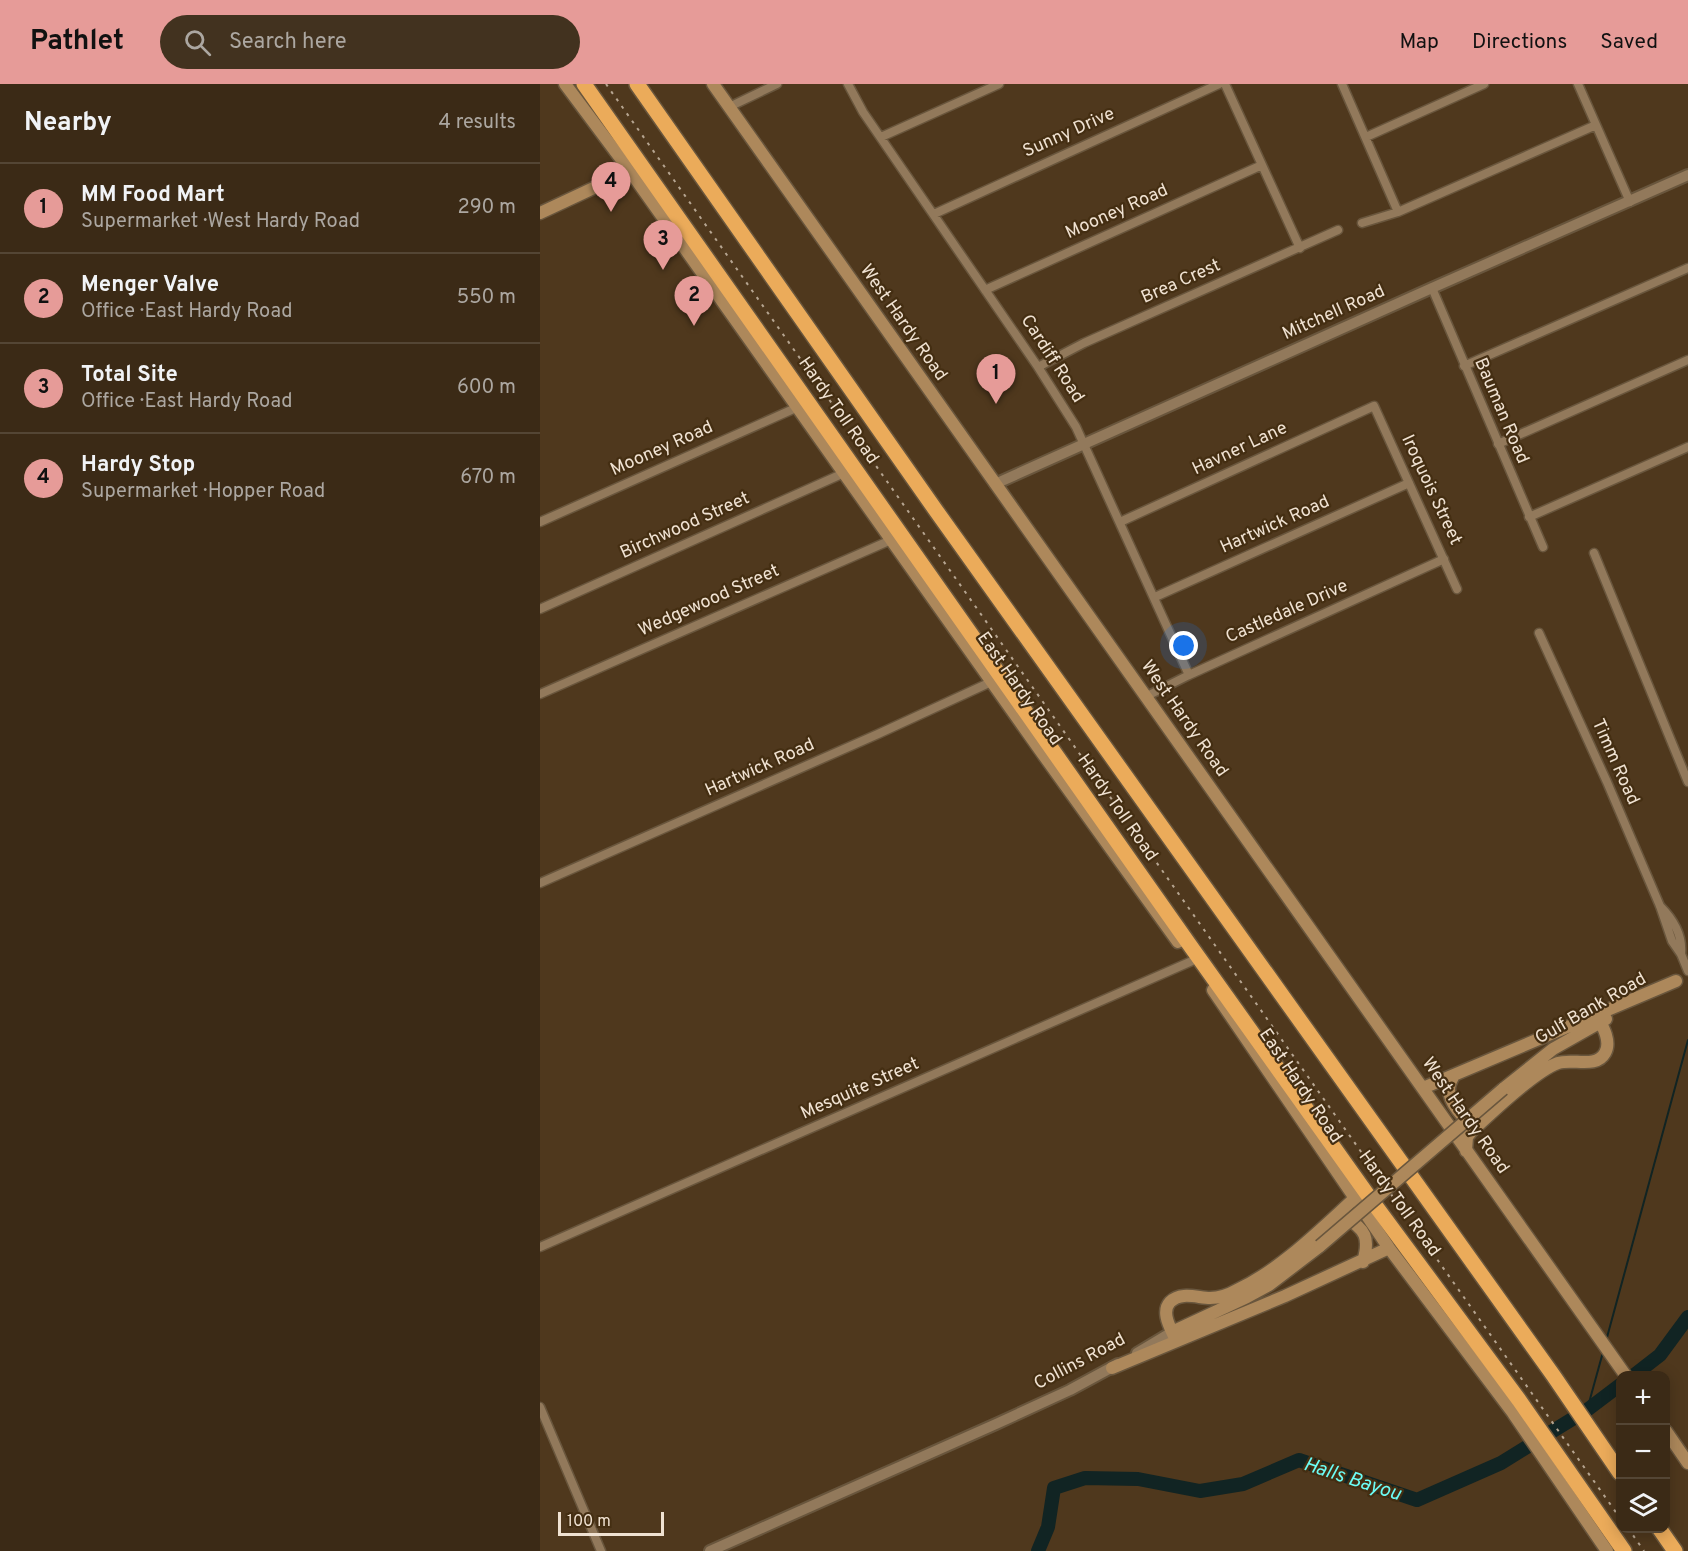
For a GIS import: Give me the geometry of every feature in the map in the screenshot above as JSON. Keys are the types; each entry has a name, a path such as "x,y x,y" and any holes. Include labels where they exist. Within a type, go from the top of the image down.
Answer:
{"highway":[{"name":"Hardy Toll Road","path":"584,84 1516,1407 1570,1473 1624,1551"},
{"name":"Hardy Toll Road","path":"637,84 937,512 1553,1375 1616,1467"},
{"path":"1662,1533 1675,1551"}],"main road":[{"name":"East Hardy Road","path":"565,84 630,171 991,682 1192,961 1389,1248 1516,1407 1555,1474 1606,1551"},
{"name":"West Hardy Road","path":"713,84 1622,1371"},
{"path":"540,213 630,171"},
{"path":"1423,1088 1598,1018 1684,976"},
{"path":"1466,1151 1467,1137 1480,1123 1550,1066 1573,1060 1592,1062 1603,1056 1607,1045 1598,1018"},
{"name":"Gulf Bank Road","path":"1174,1336 1269,1285 1320,1246 1503,1089 1553,1049 1598,1018"},
{"path":"1454,1075 1448,1087 1450,1100 1467,1122 1480,1123"},
{"path":"1174,1336 1166,1311 1170,1303 1179,1297 1197,1295 1210,1298 1250,1284 1274,1267 1354,1199"},
{"path":"1330,1221 1344,1217 1354,1222 1365,1235 1368,1245 1363,1262"},
{"path":"1112,1368 1174,1336 1363,1262 1389,1248"},
{"path":"1670,1437 1688,1463"}],"street":[{"path":"729,106 777,84"},
{"name":"Cardiff Road","path":"848,84 863,112 1077,427 1189,675"},
{"path":"881,137 999,84"},
{"name":"Sunny Drive","path":"934,214 1219,84"},
{"path":"1225,84 1300,248"},
{"path":"1342,84 1398,212"},
{"path":"1366,137 1484,84"},
{"path":"1578,84 1630,202"},
{"path":"1362,223 1398,212 1596,125"},
{"name":"Mooney Road","path":"986,290 1262,165"},
{"name":"Mitchell Road","path":"995,484 1688,175"},
{"name":"Brea Crest","path":"1038,367 1084,343 1338,230"},
{"path":"1464,366 1688,268"},
{"name":"Bauman Road","path":"1432,288 1543,547"},
{"path":"1498,444 1688,360"},
{"name":"Iroquois Street","path":"1374,406 1458,589"},
{"name":"Havner Lane","path":"1120,522 1374,406"},
{"name":"Mooney Road","path":"540,522 798,407"},
{"path":"1529,517 1688,447"},
{"name":"Birchwood Street","path":"540,609 844,474"},
{"name":"Hartwick Road","path":"1155,597 1409,483"},
{"name":"Wedgewood Street","path":"540,694 891,540"},
{"path":"1594,553 1688,782"},
{"name":"Castledale Drive","path":"1145,697 1444,559"},
{"name":"Timm Road","path":"1539,633 1660,906 1675,925 1681,938 1684,976"},
{"name":"Hartwick Road","path":"540,883 871,738 991,682"},
{"name":"Mesquite Street","path":"540,1247 1192,961"},
{"name":"Collins Road","path":"710,1551 996,1424 1112,1368"},
{"path":"540,1407 601,1551"}],"waterway":[{"path":"1606,1341 1688,1040"},
{"name":"Halls Bayou","path":"1639,1371 1660,1355 1688,1317"},
{"path":"1587,1410 1603,1352"},
{"name":"Halls Bayou","path":"1038,1551 1048,1527 1054,1488 1085,1478 1138,1479 1200,1491 1243,1484 1299,1460 1417,1500 1501,1463 1587,1410 1616,1388"}],"railway":[{"path":"606,84 1616,1512"},
{"path":"1631,1533 1644,1551"}],"place":[{"name":"Hardy Stop","path":"611,212"},
{"name":"Total Site","path":"663,270"},
{"name":"Menger Valve","path":"694,326"},
{"name":"MM Food Mart","path":"996,404"}]}
